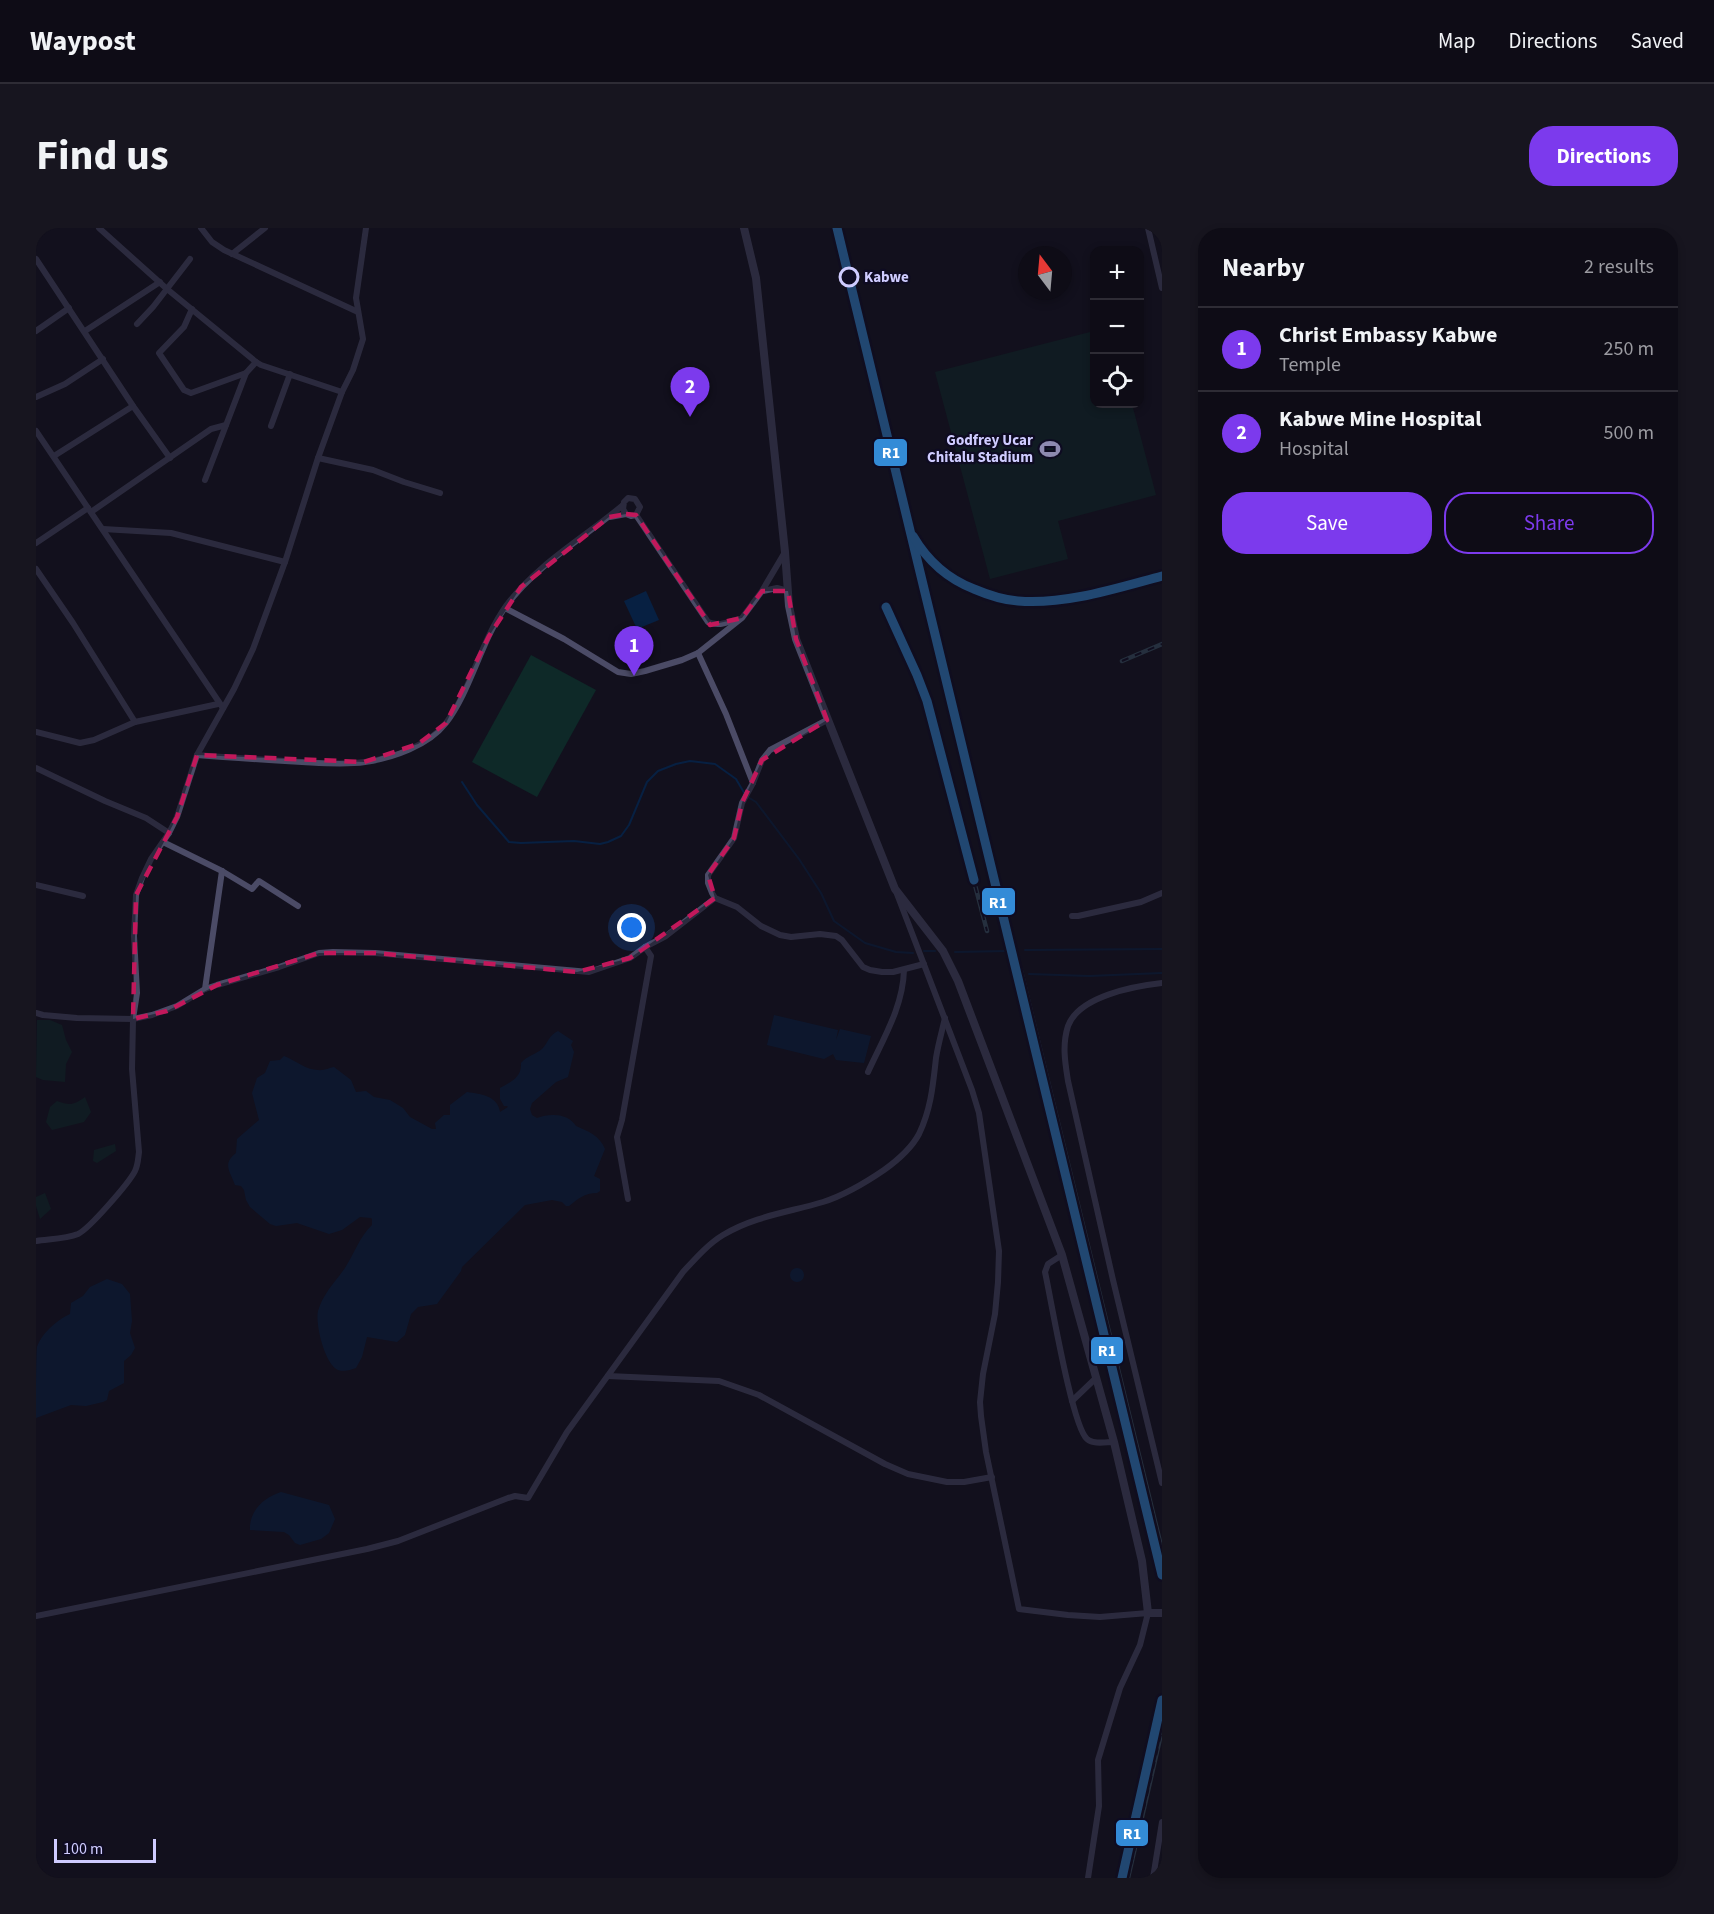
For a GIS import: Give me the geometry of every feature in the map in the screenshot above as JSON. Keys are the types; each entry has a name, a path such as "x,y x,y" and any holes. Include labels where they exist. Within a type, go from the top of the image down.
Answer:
{"street":[{"path":"99,228 167,289 256,362 342,392"},
{"path":"201,228 212,242 231,254 358,312"},
{"path":"231,254 266,228"},
{"path":"36,1241 71,1236 86,1229 135,1171 139,1152 132,1069 133,1018 137,993 134,936 136,895 142,878 169,833 181,807 197,754 221,706 234,689 253,649 285,562 318,458 342,392 353,370 363,339 356,298 366,228"},
{"path":"744,228 756,278 786,552 789,606 796,639 945,1018 979,1113 999,1251 995,1314 980,1402 987,1452 1020,1609 1100,1617 1162,1613"},
{"path":"1148,228 1162,288"},
{"path":"137,324 190,259"},
{"path":"36,260 170,458"},
{"path":"85,331 159,282"},
{"path":"36,332 69,308"},
{"path":"192,309 184,327 159,353 184,390 191,393 246,373"},
{"path":"36,397 65,384 104,359"},
{"path":"205,480 246,373 256,362"},
{"path":"272,426 290,374"},
{"path":"54,456 133,406"},
{"path":"36,542 212,429 226,425"},
{"path":"36,431 221,706"},
{"path":"318,458 373,470 440,493"},
{"path":"197,754 330,763 364,762 395,755 418,744 446,723 489,636 505,608 521,587 547,564 609,517 628,498 638,501 640,507 636,514 609,517"},
{"path":"623,505 626,514"},
{"path":"636,514 708,622 714,625 742,618"},
{"path":"103,529 171,533 285,562"},
{"path":"505,608 564,639 618,672 625,674 645,671 698,653 742,618 786,552"},
{"path":"36,569 74,623 135,722"},
{"path":"762,591 777,588 788,591"},
{"path":"698,653 726,714 752,786"},
{"path":"36,732 80,743 94,740 135,722 221,706"},
{"path":"827,720 770,750 762,760 752,786 742,803 734,838 708,875 708,883 715,898 736,908 761,926 780,934 791,937 820,934 836,936 842,940 863,967 870,970 882,972 904,970 924,964"},
{"path":"36,768 146,818 169,833"},
{"path":"163,842 222,871 252,889 259,881 298,906"},
{"path":"205,989 222,871"},
{"path":"36,885 83,896"},
{"path":"895,889 943,951 958,981 1062,1255 1114,1442 1142,1561 1148,1613 1140,1645 1120,1688 1098,1760 1099,1806 1088,1878"},
{"path":"1072,916 1141,902 1162,893"},
{"path":"36,1013 57,1017 153,1016 167,1011 205,989 319,953 375,953 589,972 630,958 666,936 715,898"},
{"path":"628,1199 617,1137 651,956 645,947"},
{"path":"868,1072 901,997 904,970"},
{"path":"1162,983 1135,986 1110,993 1076,1014 1069,1024 1064,1056 1113,1280 1162,1483"},
{"path":"36,1616 367,1550 398,1541 508,1498 515,1496 528,1498 567,1432 683,1272 701,1253 722,1235 764,1217 845,1194 876,1176 910,1149 926,1117 945,1018"},
{"path":"1062,1255 1048,1264 1046,1272 1072,1401 1080,1428 1086,1438 1093,1442 1114,1442"},
{"path":"608,1376 719,1381 759,1395 885,1464 908,1474 947,1482 964,1482 992,1477"},
{"path":"1072,1401 1096,1378"},
{"path":"1153,1878 1162,1822"}],"highlighted area":[{"path":"626,514 636,515 710,625 742,618 762,591 788,591 796,639 827,720 762,760 742,803 734,838 708,875 715,898 630,958 577,972 375,953 319,953 217,985 167,1011 133,1019 136,895 177,817 197,755 364,762 418,744 446,723 489,636 521,587 609,517"}],"green space":[{"name":"Godfrey Ucar Chitalu Stadium","path":"1090,332 1090,408 1133,408 1156,495 1058,521 1068,559 990,579 935,372"},
{"path":"531,655 596,690 537,797 472,762"},
{"path":"37,1020 50,1020 62,1025 72,1052 66,1064 65,1082 36,1077"},
{"path":"85,1097 91,1112 84,1122 52,1130 46,1122 50,1107 57,1101 72,1104"},
{"path":"115,1144 116,1151 97,1163 93,1161 94,1150"},
{"path":"45,1193 51,1209 40,1219 36,1197"}],"water":[{"path":"646,591 659,620 637,629 624,601"},
{"path":"774,1015 838,1030 836,1040 840,1029 871,1036 864,1063 836,1060 833,1054 824,1059 767,1045"},
{"path":"558,1031 573,1041 571,1045 574,1052 568,1077 556,1082 532,1103 530,1109 532,1115 537,1118 547,1115 564,1116 576,1126 597,1137 605,1149 594,1176 600,1179 600,1191 585,1195 569,1206 552,1200 525,1205 462,1267 437,1304 418,1307 411,1314 405,1335 397,1342 367,1337 362,1357 356,1368 345,1371 333,1367 322,1344 318,1311 326,1294 372,1225 372,1219 360,1217 342,1230 329,1234 297,1223 276,1226 270,1224 250,1207 244,1190 241,1186 235,1185 228,1164 236,1153 237,1139 259,1120 252,1093 257,1078 265,1073 270,1061 280,1060 284,1056 314,1070 334,1067 351,1080 356,1092 366,1091 374,1097 390,1100 403,1108 410,1117 436,1129 435,1123 444,1115 450,1115 450,1105 467,1092 492,1099 496,1102 500,1112 508,1107 504,1106 500,1099 500,1088 515,1079 520,1072 521,1063 542,1049"},
{"path":"797,1268 802,1270 804,1275 802,1280 797,1282 792,1280 790,1275 792,1270"},
{"path":"107,1279 122,1284 130,1294 132,1321 130,1333 135,1348 124,1361 124,1383 109,1391 107,1400 103,1402 86,1406 71,1405 36,1418 37,1347 39,1342 50,1328 70,1314 71,1303 83,1296 90,1287"},
{"path":"281,1492 329,1505 335,1519 329,1533 321,1539 300,1545 284,1532 250,1530 252,1516 259,1505 269,1497"}],"waterway":[{"path":"462,782 477,805 509,842 574,841 600,844 621,836 629,825 647,782 658,771 690,761 715,764 736,779 746,796 756,802 799,859 821,893 834,921 865,943 896,952 913,953"},
{"path":"1025,950 1162,949"},
{"path":"924,951 935,951"},
{"path":"955,952 1007,951"},
{"path":"1029,974 1089,976 1162,973"}],"railway":[{"path":"905,516 923,550 940,568 960,583 1005,599 1051,601 1109,591 1162,576"},
{"path":"886,607 927,701 987,931"},
{"path":"1122,661 1162,644"},
{"path":"1004,927 1021,971 1162,1550"},
{"path":"1128,1878 1162,1730"}],"transit line":[{"name":"R1","path":"837,228 1162,1575"},
{"name":"R1","path":"913,536 932,561 955,580 1007,600 1036,602 1072,598 1162,576"},
{"name":"R1","path":"886,607 927,701 974,880"},
{"name":"R1","path":"1122,1878 1162,1700"}],"place":[{"name":"Kabwe","path":"849,277"},
{"name":"Kabwe Mine Hospital","path":"690,417"},
{"name":"Godfrey Ucar Chitalu Stadium","path":"1050,449"},
{"name":"Christ Embassy Kabwe","path":"634,676"}]}
